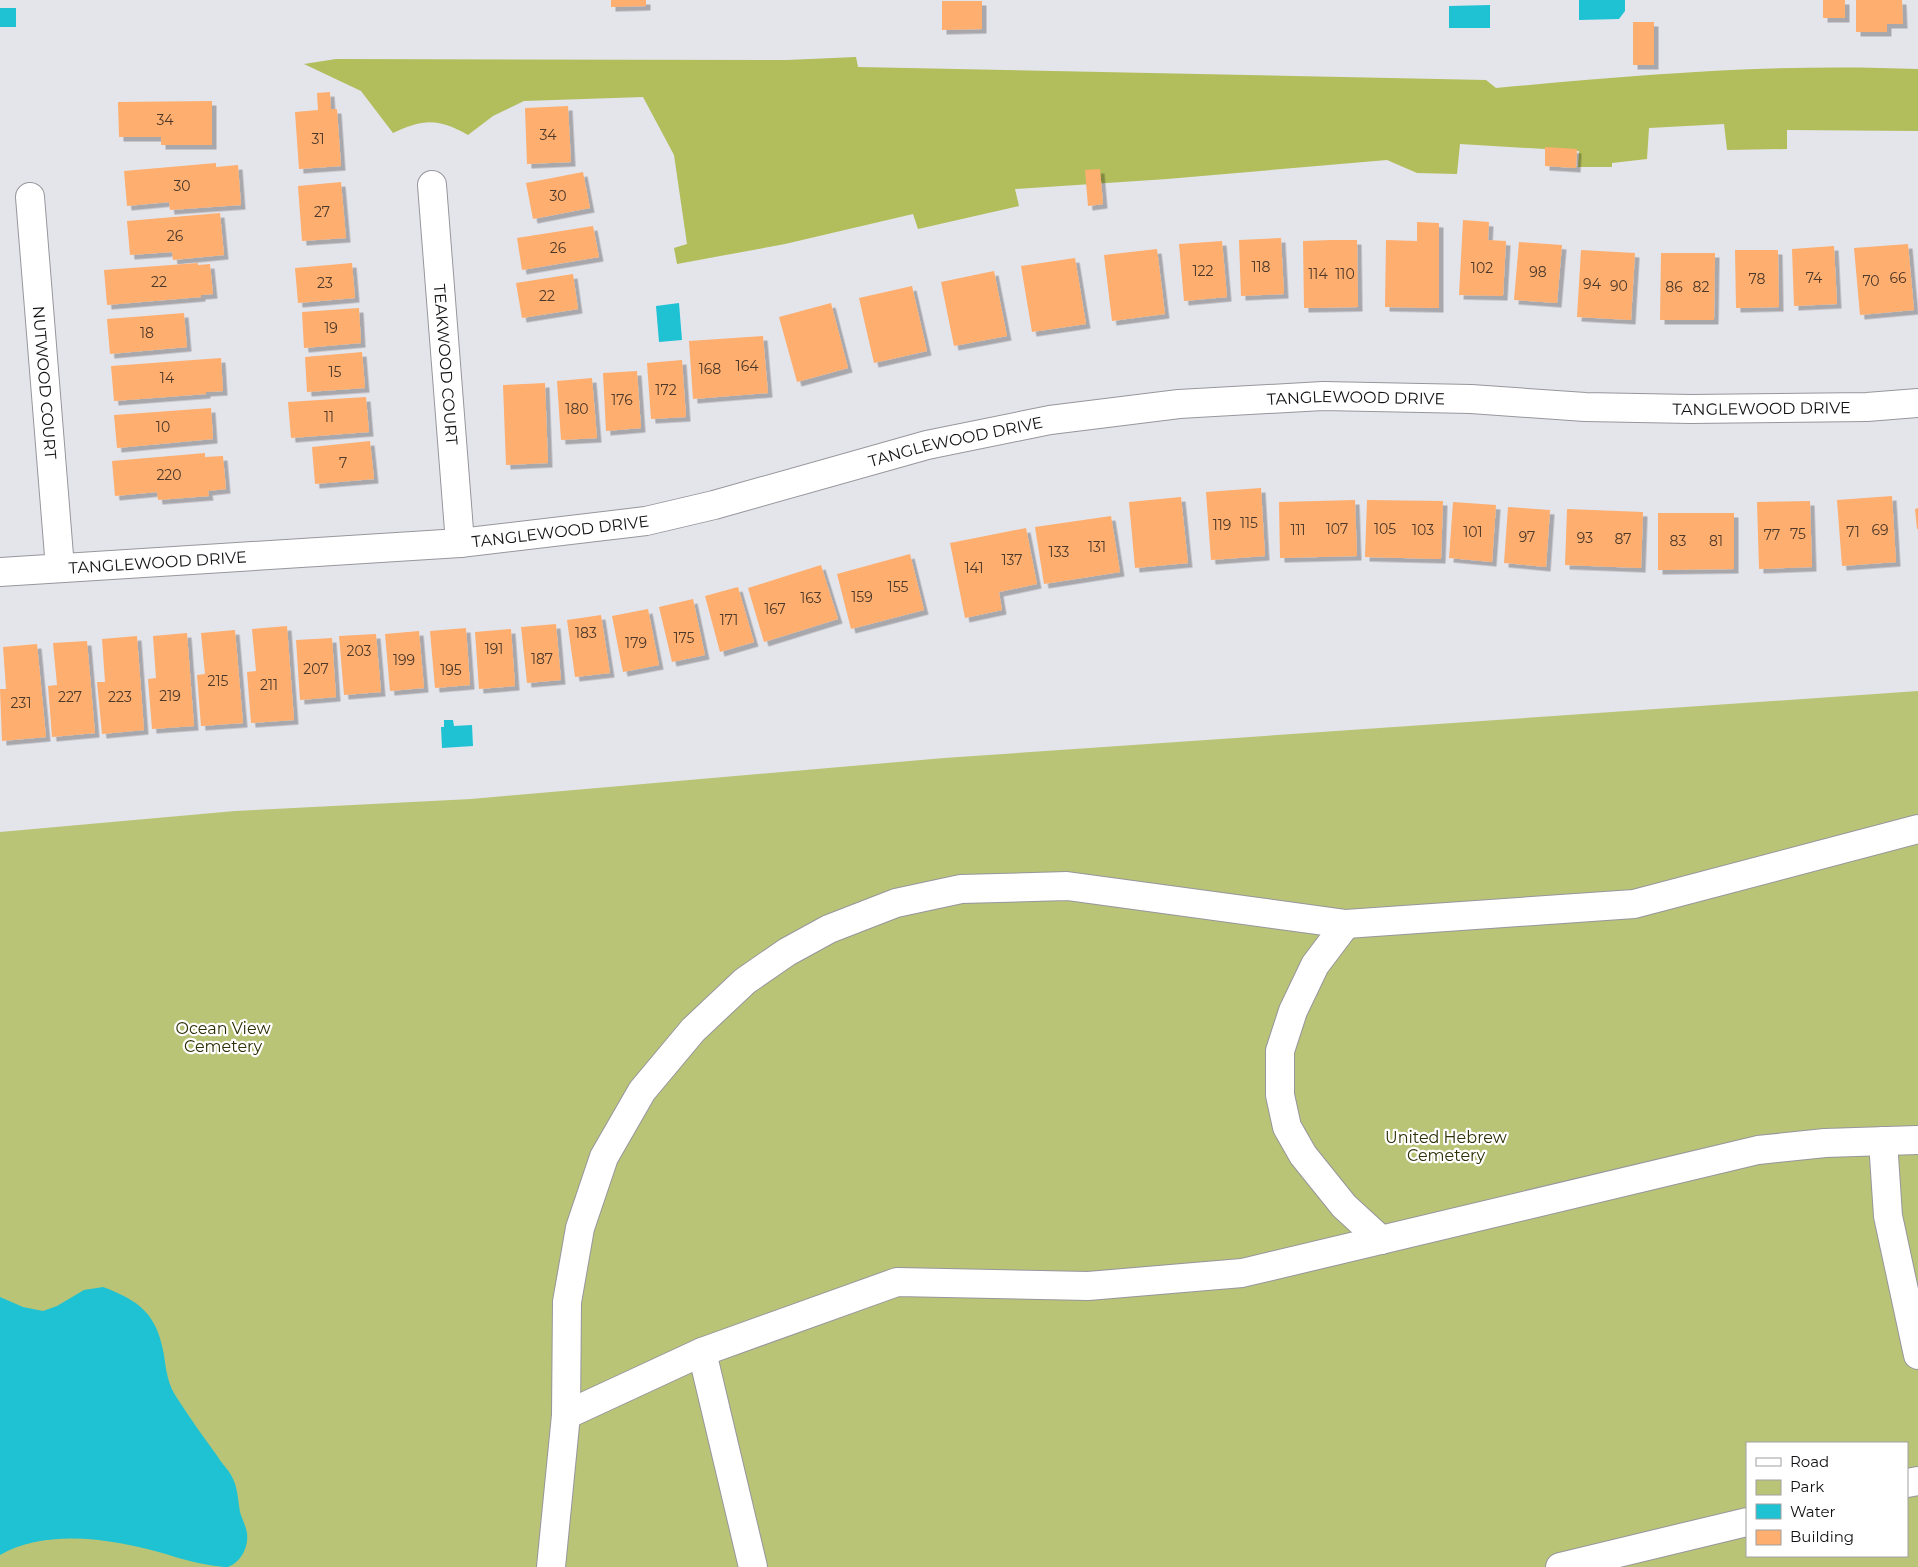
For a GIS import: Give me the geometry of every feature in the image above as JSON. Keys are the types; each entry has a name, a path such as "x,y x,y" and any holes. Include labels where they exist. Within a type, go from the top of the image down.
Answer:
{"street":[{"name":"TEAKWOOD COURT","path":"432,185 460,543"},
{"name":"NUTWOOD COURT","path":"30,197 60,568"},
{"name":"TANGLEWOOD DRIVE","path":"0,572 460,543 646,521 714,505 927,445 1050,420 1179,404 1323,396 1471,398 1585,407 1662,408 1867,407 1918,403"},
{"path":"551,1567 566,1415 567,1302 580,1228 604,1156 642,1091 693,1030 745,982 786,952 829,928 896,903 961,889 1068,886 1346,924 1634,904 1918,829"},
{"path":"1346,924 1316,965 1294,1011 1280,1051 1280,1095 1287,1127 1303,1155 1344,1206 1380,1240"},
{"path":"566,1415 702,1352 897,1282 1088,1286 1233,1274 1758,1150 1825,1143 1918,1140"},
{"path":"1883,1141 1888,1216 1918,1355"},
{"path":"702,1352 754,1567"},
{"path":"1560,1567 1746,1522"}],"green space":[{"path":"856,57 858,67 1486,80 1496,88 1707,71 1812,68 1918,69 1918,131 1787,130 1787,149 1727,150 1724,124 1649,128 1647,159 1612,163 1612,167 1578,167 1579,151 1460,144 1457,174 1417,173 1387,160 1167,179 1015,189 1019,206 918,229 913,214 785,244 677,264 674,248 687,244 674,155 643,97 524,101 493,116 468,135 457,129 431,122 413,125 393,133 361,91 304,64 336,59 787,60"},
{"name":"United Hebrew Cemetery","path":"1918,691 1918,1567 0,1567 0,832 235,811 471,799 944,758"}],"water":[{"path":"1579,0 1625,0 1625,11 1619,19 1579,20"},
{"path":"1490,5 1490,28 1449,28 1449,6"},
{"path":"0,8 16,8 16,27 0,27"},
{"path":"679,303 682,340 659,342 656,306"},
{"path":"444,720 453,720 454,726 472,725 473,746 442,748 441,727 444,727"},
{"path":"103,1287 137,1304 151,1319 161,1341 171,1388 235,1483 240,1512 246,1530 247,1544 240,1558 233,1565 228,1567 214,1566 128,1545 84,1539 40,1541 19,1546 0,1555 0,1297 23,1307 43,1311 57,1306 84,1290"}],"building":[{"path":"611,0 646,0 646,6 611,7"},
{"path":"1823,0 1845,0 1845,18 1823,18"},
{"path":"1856,0 1902,0 1903,24 1887,24 1887,32 1856,32"},
{"path":"942,1 982,1 982,29 942,30"},
{"path":"1633,22 1654,22 1654,65 1633,65"},
{"path":"330,92 331,109 337,109 341,166 299,169 295,112 318,110 317,93"},
{"path":"212,101 212,145 161,145 161,137 119,137 118,102"},
{"path":"568,106 571,162 527,164 525,108"},
{"path":"1545,147 1577,149 1576,168 1545,166"},
{"path":"216,163 216,167 238,165 241,205 170,210 169,202 127,206 124,171"},
{"path":"1100,169 1103,204 1088,206 1085,170"},
{"path":"583,172 590,208 533,219 526,183"},
{"path":"341,182 346,238 302,241 298,186"},
{"path":"220,213 224,255 173,260 172,252 130,255 127,221"},
{"path":"1463,220 1489,222 1488,240 1506,241 1503,296 1459,295"},
{"path":"1417,222 1439,223 1439,308 1385,307 1386,240 1417,241"},
{"path":"593,226 599,257 522,270 517,238"},
{"path":"1281,238 1284,294 1241,296 1239,240"},
{"path":"1357,240 1358,307 1304,308 1303,241"},
{"path":"1222,241 1227,297 1184,301 1179,244"},
{"path":"1519,242 1562,245 1557,303 1514,300"},
{"path":"1908,244 1914,310 1860,315 1854,248"},
{"path":"1834,246 1837,304 1794,306 1792,249"},
{"path":"1157,249 1165,314 1112,321 1104,255"},
{"path":"1581,250 1635,253 1631,320 1577,317"},
{"path":"1735,250 1778,250 1779,307 1736,308"},
{"path":"1661,253 1715,253 1714,320 1660,320"},
{"path":"1075,258 1086,324 1032,332 1021,266"},
{"path":"198,263 198,265 210,264 213,294 201,295 201,297 107,305 104,270"},
{"path":"352,263 355,298 298,303 295,268"},
{"path":"994,271 1007,336 954,346 941,282"},
{"path":"573,274 578,309 522,318 516,283"},
{"path":"912,286 927,351 874,363 859,298"},
{"path":"831,303 848,368 797,382 779,317"},
{"path":"359,308 361,343 304,348 302,312"},
{"path":"184,313 187,347 110,354 107,319"},
{"path":"763,336 768,393 693,399 689,341"},
{"path":"362,352 365,388 307,392 305,357"},
{"path":"221,358 223,391 114,401 111,366"},
{"path":"682,360 686,417 651,419 647,363"},
{"path":"637,371 641,428 606,431 603,373"},
{"path":"592,378 597,438 561,440 557,381"},
{"path":"545,383 548,463 506,465 503,385"},
{"path":"366,397 369,432 291,438 288,402"},
{"path":"211,408 213,439 117,448 114,415"},
{"path":"370,441 374,479 315,484 312,447"},
{"path":"205,453 205,457 223,456 226,489 208,491 209,496 158,500 157,492 115,496 112,461"},
{"path":"1261,488 1265,556 1211,560 1206,492"},
{"path":"1892,496 1896,562 1842,566 1837,500"},
{"path":"1181,497 1188,563 1135,568 1129,502"},
{"path":"1355,500 1357,556 1280,558 1279,502"},
{"path":"1367,500 1443,501 1441,559 1365,557"},
{"path":"1810,501 1812,567 1759,569 1757,502"},
{"path":"1453,502 1496,505 1492,562 1449,558"},
{"path":"1508,507 1550,510 1546,567 1504,563"},
{"path":"1918,508 1918,529 1917,529 1915,509"},
{"path":"1567,509 1643,512 1641,568 1565,565"},
{"path":"1658,513 1734,513 1734,569 1658,570"},
{"path":"1111,516 1120,572 1044,584 1035,527"},
{"path":"1026,528 1037,584 999,592 1002,610 965,618 950,543"},
{"path":"910,554 924,610 851,629 837,574"},
{"path":"821,565 838,619 764,642 748,588"},
{"path":"738,587 754,642 720,652 705,596"},
{"path":"693,599 705,655 672,662 659,607"},
{"path":"648,609 659,665 623,672 612,616"},
{"path":"601,615 610,673 575,677 567,620"},
{"path":"556,624 561,680 527,683 521,627"},
{"path":"287,626 294,720 251,723 247,672 256,671 252,629"},
{"path":"466,628 470,685 435,688 430,631"},
{"path":"511,629 515,686 479,689 475,632"},
{"path":"235,630 243,723 201,726 197,675 205,674 201,633"},
{"path":"419,631 424,688 390,691 385,634"},
{"path":"187,633 194,726 152,729 148,679 156,678 153,636"},
{"path":"376,634 381,692 344,695 339,636"},
{"path":"137,636 144,730 102,734 97,682 105,682 102,639"},
{"path":"332,638 336,697 300,700 296,640"},
{"path":"87,641 95,733 52,737 48,686 57,685 53,643"},
{"path":"37,644 46,737 2,741 0,689 6,689 3,647"}],"park label":[{"name":"Ocean View Cemetery","path":"223,1037"}]}
